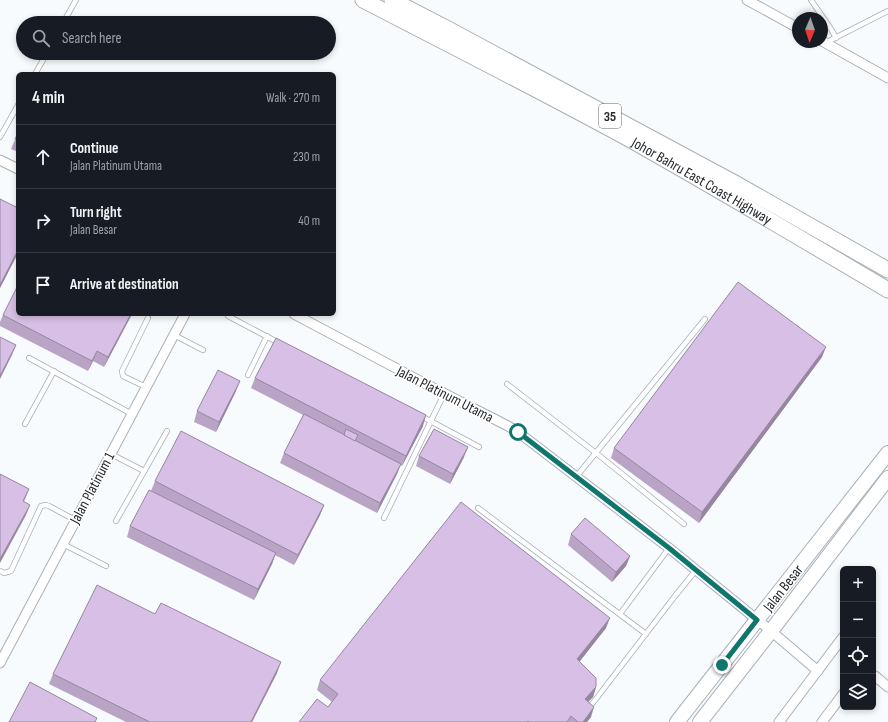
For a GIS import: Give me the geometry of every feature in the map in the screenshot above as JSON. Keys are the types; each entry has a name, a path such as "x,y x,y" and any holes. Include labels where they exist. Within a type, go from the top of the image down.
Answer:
{"highway":[{"name":"Johor Bahru East Coast Highway","path":"363,0 628,139 888,290"},
{"name":"Johor Bahru East Coast Highway","path":"392,0 733,182 888,270"}],"main road":[{"name":"Jalan Besar","path":"677,722 888,453"},
{"name":"Jalan Besar","path":"700,722 888,478"}],"street":[{"path":"746,0 792,25"},
{"path":"828,44 888,78"},
{"path":"0,160 16,169"},
{"name":"Jalan Platinum 1","path":"0,662 184,316"},
{"name":"Jalan Platinum Utama","path":"298,316 513,429 669,548 818,671"},
{"path":"779,722 842,638"},
{"path":"876,677 888,687"},
{"path":"822,722 840,698"}],"lane":[{"path":"67,16 76,0"},
{"path":"812,0 836,38"},
{"path":"828,41 888,11"},
{"path":"36,72 43,60"},
{"path":"0,137 16,109"},
{"path":"228,316 287,347"},
{"path":"146,387 123,376 122,371 148,318"},
{"path":"576,477 705,319"},
{"path":"174,335 203,350"},
{"path":"248,376 267,336"},
{"path":"29,358 132,414"},
{"path":"25,424 54,371"},
{"path":"506,384 596,453 684,524"},
{"path":"384,518 444,394"},
{"path":"417,414 479,447"},
{"path":"116,521 168,431"},
{"path":"111,454 144,471"},
{"path":"0,571 4,573 11,570 41,506 49,506 75,520"},
{"path":"478,508 646,634"},
{"path":"63,544 106,566"},
{"path":"620,614 669,548"},
{"path":"585,713 696,570"}],"building":[{"path":"0,199 16,207 16,254 0,285"},
{"path":"738,282 826,347 702,512 614,448"},
{"path":"16,289 16,316 130,316 108,357 97,351 92,361 3,315"},
{"path":"0,337 16,345 0,376"},
{"path":"276,338 426,415 406,456 255,378"},
{"path":"218,370 240,381 219,422 197,411"},
{"path":"304,414 401,464 380,503 284,453"},
{"path":"346,429 358,435 355,441 344,435"},
{"path":"434,429 468,447 453,474 419,456"},
{"path":"181,431 324,505 298,555 155,481"},
{"path":"0,474 29,489 23,501 30,505 0,559"},
{"path":"149,490 276,553 258,589 130,526"},
{"path":"461,502 610,618 577,659 596,678 596,687 585,699 594,707 583,722 578,722 571,716 567,722 299,722 317,699 328,707 338,694 320,680"},
{"path":"585,518 630,556 616,572 571,534"},
{"path":"97,585 155,614 161,603 281,662 251,722 150,722 53,674"},
{"path":"30,682 97,718 95,722 9,722"}],"route":[{"path":"518,432 669,548 757,620 722,665"}]}
